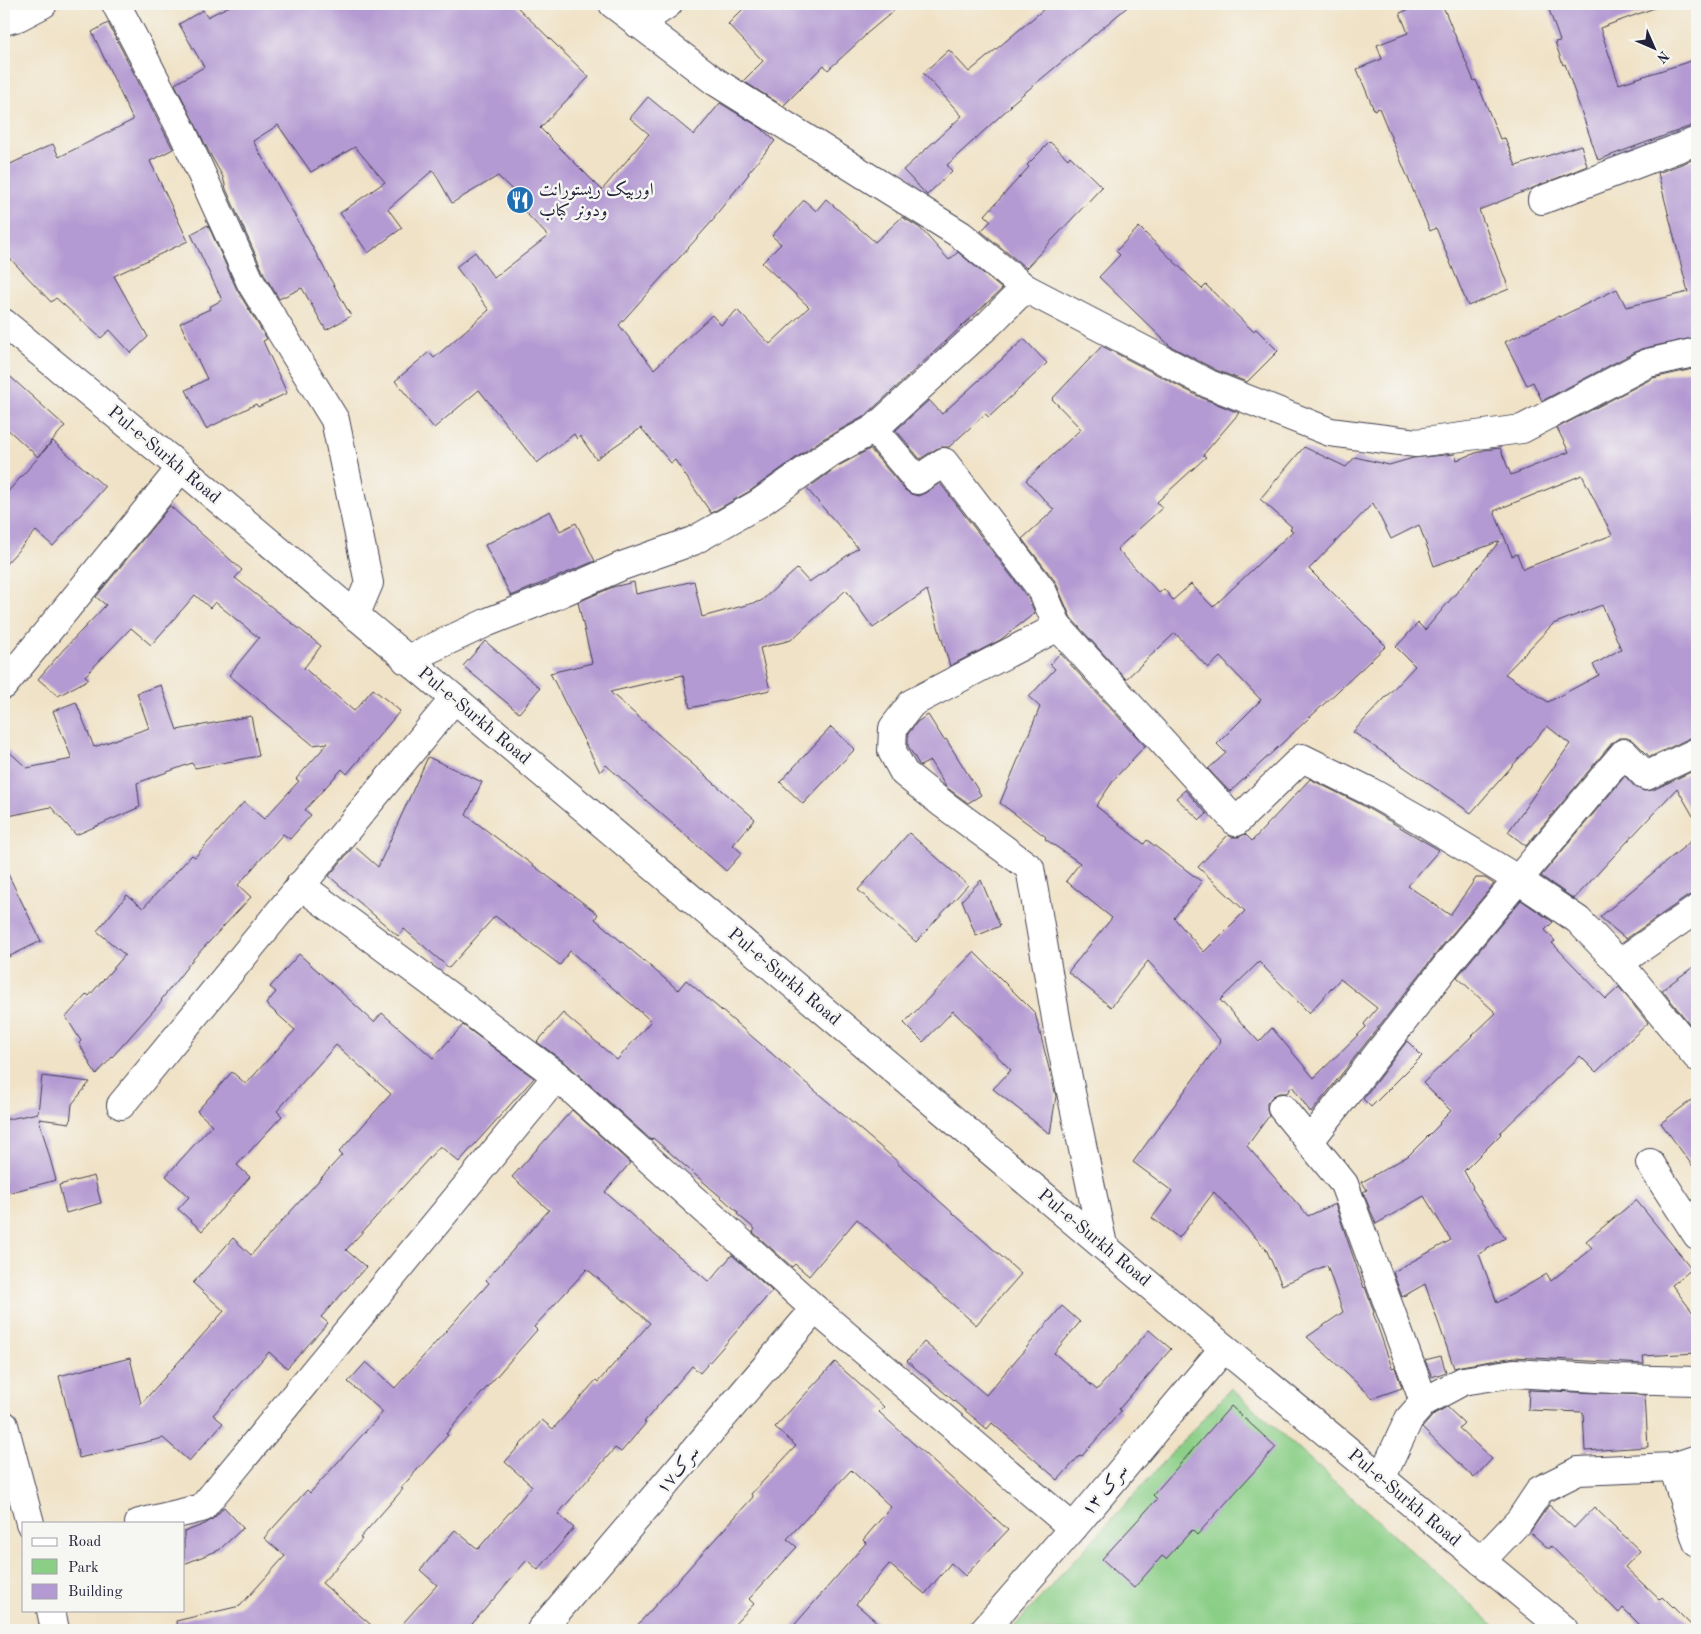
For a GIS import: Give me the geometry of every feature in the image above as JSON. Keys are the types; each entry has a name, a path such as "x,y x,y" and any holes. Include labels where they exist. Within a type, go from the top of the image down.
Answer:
{"street":[{"path":"4,21 18,17 43,4"},
{"path":"116,4 184,134 251,283 335,420 369,583 355,616"},
{"path":"613,4 716,82 961,235 1025,288 1209,384 1330,432 1416,443 1522,429 1648,363 1697,352"},
{"path":"638,24 668,4"},
{"path":"1542,200 1697,141"},
{"path":"406,660 488,622 622,566 693,540 758,504 830,453 874,429 990,323 1025,288"},
{"name":"Pul-e-Surkh Road","path":"4,323 180,468 1224,1348 1481,1561 1547,1625"},
{"path":"874,429 917,480 944,462 1042,590 1058,626 1236,822 1302,758 1369,791 1517,878 1578,920 1619,963 1697,1057"},
{"path":"4,685 180,468"},
{"path":"1058,626 912,703 893,728 892,751 904,773 1030,868 1058,1030 1103,1246"},
{"path":"121,1105 454,699"},
{"path":"1309,1142 1517,878 1624,753 1646,776 1697,752"},
{"path":"300,885 557,1076 815,1309 1073,1528"},
{"path":"1619,963 1697,909"},
{"path":"143,1522 202,1508 557,1076"},
{"path":"1282,1108 1344,1184 1424,1402"},
{"path":"1650,1163 1697,1235"},
{"name":"سرک۱۷","path":"541,1630 815,1309"},
{"name":"سرک ۱۳","path":"984,1630 1073,1528 1224,1348"},
{"path":"1381,1478 1409,1419 1424,1402 1463,1380 1514,1373 1613,1379 1697,1381"},
{"path":"4,1425 30,1522"},
{"path":"1481,1561 1520,1520 1540,1490 1578,1471 1685,1463 1697,1542"},
{"path":"51,1612 55,1630"}],"green space":[{"path":"1231,1388 1499,1630 1011,1630"}],"building":[{"path":"234,4 380,4 382,6 387,4 514,4 589,77 540,128 602,190 649,134 630,118 648,97 694,135 720,103 761,128 775,141 748,173 715,218 619,325 654,369 712,315 721,325 737,310 770,344 809,307 762,263 781,244 772,236 804,200 816,211 826,199 875,242 902,217 920,228 949,260 958,252 1002,289 865,416 821,440 750,491 711,513 675,460 671,463 641,428 596,459 580,436 577,439 574,434 537,463 479,390 434,428 395,381 429,352 434,358 489,310 456,267 475,252 494,278 548,236 525,212 530,207 498,176 452,203 433,170 388,209 402,228 368,253 340,213 385,182 355,147 311,172 278,125 253,141 351,316 326,330 302,288 279,299 265,276 226,189 223,177 175,84 204,67 179,24 203,10 207,17"},
{"path":"748,4 902,4 828,70 824,65 783,106 743,81 763,61 728,24"},
{"path":"1050,4 1131,4 1010,105 947,165 952,171 927,195 903,170 962,116 923,73 949,50 969,72"},
{"path":"1423,4 1442,4 1500,139 1505,138 1516,166 1581,145 1587,166 1479,210 1509,289 1468,306 1436,228 1430,231 1379,108 1374,110 1357,69 1382,59 1377,45 1408,33 1400,13"},
{"path":"1547,4 1657,4 1657,7 1600,28 1619,84 1697,59 1697,126 1691,126 1598,160 1565,64 1563,65 1555,42 1560,41"},
{"path":"108,23 173,149 150,161 188,241 114,276 148,337 131,353 110,330 101,338 56,298 51,302 4,252 4,167 53,144 59,157 133,120 92,32"},
{"path":"1050,142 1068,159 1070,156 1102,187 1026,268 981,231 991,221 985,215 1029,167 1027,165"},
{"path":"1697,158 1697,337 1641,349 1542,401 1533,382 1527,385 1505,342 1617,289 1626,307 1688,292 1658,173"},
{"path":"208,225 237,290 267,339 263,341 287,393 258,407 256,404 206,429 186,390 207,379 180,323 210,309 209,307 222,300 191,234"},
{"path":"1139,227 1202,289 1206,285 1253,331 1256,329 1278,351 1247,382 1216,370 1170,346 1099,277 1120,255 1116,251"},
{"path":"1024,339 1047,363 989,417 985,414 949,447 936,449 920,459 896,430 929,400 942,414"},
{"path":"1102,346 1202,398 1239,413 1203,455 1206,457 1157,502 1162,508 1117,549 1159,593 1164,589 1173,600 1191,584 1213,607 1293,531 1290,529 1292,527 1260,499 1304,447 1346,467 1355,457 1389,465 1413,458 1455,454 1457,460 1484,450 1500,448 1511,475 1569,452 1557,428 1653,378 1697,368 1697,737 1690,738 1650,757 1635,742 1627,738 1619,738 1612,743 1526,846 1508,832 1570,744 1547,726 1471,813 1353,732 1415,666 1396,647 1418,623 1425,630 1500,541 1434,566 1419,525 1391,539 1373,503 1309,569 1386,646 1230,792 1208,769 1226,753 1217,744 1261,700 1220,657 1208,668 1175,633 1126,679 1071,618 1055,581 1022,539 1054,510 1026,480 1081,429 1052,399","holes":["1582,475 1612,535 1523,569 1517,554 1512,556 1494,511","1602,605 1621,649 1593,665 1599,675 1548,702 1505,674 1553,624"]},
{"path":"4,371 65,426 38,457 4,426"},
{"path":"53,441 105,487 53,546 36,531 4,566 4,496"},
{"path":"870,449 905,490 911,494 918,496 940,483 1028,598 1035,613 1000,640 950,666 927,590 873,628 846,590 791,640 760,648 770,690 690,708 683,675 610,692 755,819 733,845 742,853 726,871 606,765 600,772 550,673 592,663 578,602 613,587 634,582 636,594 694,581 702,617 761,601 797,569 809,582 858,548 807,489 838,466"},
{"path":"170,506 242,570 235,578 321,646 304,668 354,711 373,689 400,711 347,774 342,769 305,810 311,815 290,839 283,834 238,885 251,897 194,958 162,1001 96,1075 79,1043 81,1041 66,1017 87,994 89,996 125,955 97,931 127,895 143,908 192,855 195,857 244,802 264,819 299,781 296,779 328,743 313,745 229,675 259,638 215,602 210,608 195,595 151,645 131,628 85,676 89,679 58,696 38,679 106,605 96,597"},
{"path":"550,511 560,531 576,523 595,561 511,596 485,545"},
{"path":"485,641 540,688 519,713 463,666"},
{"path":"1060,653 1145,746 1116,777 1096,806 1144,844 1147,840 1202,882 1174,918 1204,952 1245,911 1198,867 1228,835 1239,837 1245,834 1252,841 1310,779 1362,805 1439,850 1408,886 1450,915 1476,878 1485,878 1494,884 1442,946 1311,1113 1292,1086 1287,1093 1279,1093 1273,1096 1267,1103 1269,1116 1247,1146 1308,1216 1335,1204 1392,1368 1395,1367 1402,1388 1373,1398 1307,1337 1343,1312 1327,1265 1282,1285 1266,1249 1214,1192 1179,1238 1152,1218 1172,1191 1133,1162 1221,1041 1148,961 1111,1007 1068,972 1112,918 1066,881 1080,863 1045,839 1046,837 1000,803 1040,707 1029,697 1055,669 1050,664","holes":["1259,962 1309,1013 1340,979 1377,1008 1364,1024 1366,1027 1314,1078 1272,1028 1259,1042 1220,1000"]},
{"path":"161,685 177,730 251,716 259,756 195,768 192,763 137,783 140,807 76,835 51,807 4,817 4,747 27,768 72,759 53,711 76,702 94,747 149,728 137,693"},
{"path":"928,715 944,740 946,739 981,795 968,803 946,787 930,761 920,766 908,746 908,734 917,722"},
{"path":"831,727 855,749 803,804 780,782"},
{"path":"428,757 482,782 466,815 598,914 595,919 678,990 686,980 898,1162 1021,1274 976,1325 857,1219 809,1276 795,1264 792,1267 753,1232 755,1229 737,1214 738,1212 653,1138 651,1140 567,1064 537,1042 563,1013 617,1060 651,1021 570,951 560,965 495,916 449,968 404,929 398,936 329,876 354,846 378,867"},
{"path":"1697,769 1697,823 1677,788 1574,899 1541,876 1625,776 1635,787 1644,791 1653,790"},
{"path":"1185,790 1207,814 1200,820 1176,798"},
{"path":"909,833 968,885 916,942 858,890"},
{"path":"1697,836 1697,894 1688,896 1626,939 1600,917"},
{"path":"4,866 41,941 4,959"},
{"path":"981,880 1000,926 976,936 962,900"},
{"path":"1521,900 1553,922 1545,930 1555,941 1552,943 1606,999 1619,987 1648,1023 1596,1072 1580,1056 1500,1133 1464,1171 1472,1188 1505,1238 1479,1254 1497,1303 1547,1274 1551,1281 1592,1248 1586,1241 1636,1200 1692,1269 1672,1285 1697,1318 1697,1353 1643,1356 1644,1364 1515,1357 1454,1368 1425,1284 1402,1297 1393,1272 1451,1240 1424,1196 1376,1224 1363,1192 1367,1190 1362,1182 1408,1156 1451,1111 1423,1083 1496,1013 1457,977"},
{"path":"974,952 1035,1013 1056,1096 1050,1134 993,1089 1011,1070 953,1011 923,1042 904,1023"},
{"path":"299,954 374,1022 382,1013 433,1058 463,1025 534,1078 459,1162 440,1146 346,1250 366,1267 321,1317 328,1323 287,1368 269,1352 213,1415 223,1423 189,1461 163,1438 79,1458 59,1376 130,1358 141,1404 224,1311 193,1283 233,1238 251,1255 342,1155 339,1152 391,1094 336,1045 277,1111 282,1116 237,1165 250,1177 202,1231 178,1209 189,1197 166,1176 212,1125 197,1111 232,1072 246,1084 295,1030 266,1004 276,992 270,987"},
{"path":"1697,964 1697,1033 1662,990"},
{"path":"1407,1041 1422,1056 1371,1107 1363,1099"},
{"path":"42,1076 90,1082 72,1104 70,1123 39,1119 56,1180 4,1194 4,1120 38,1113"},
{"path":"1697,1096 1697,1172 1661,1123"},
{"path":"572,1110 630,1163 605,1192 709,1282 732,1255 772,1291 700,1373 692,1366 621,1452 615,1448 558,1514 574,1528 538,1570 527,1560 467,1630 397,1630 437,1585 420,1570 455,1530 478,1549 532,1486 505,1462 542,1420 553,1429 650,1323 587,1269 534,1327 537,1330 446,1434 448,1435 360,1538 362,1539 322,1583 377,1630 177,1630 176,1621 240,1606 285,1556 264,1538 307,1490 310,1493 383,1412 348,1382 366,1362 395,1388 489,1283 486,1280 549,1210 512,1177"},
{"path":"94,1176 101,1203 66,1213 59,1185"},
{"path":"1062,1306 1080,1322 1054,1353 1097,1390 1149,1330 1171,1349 1119,1409 1121,1411 1082,1456 1080,1455 1058,1480 992,1423 987,1429 907,1361 924,1342 986,1395"},
{"path":"1441,1356 1446,1372 1432,1377 1425,1360"},
{"path":"835,1362 884,1407 879,1412 1008,1530 965,1576 951,1563 925,1594 889,1564 856,1604 886,1630 790,1630 866,1543 863,1540 891,1507 851,1470 787,1539 797,1547 749,1599 754,1604 729,1630 633,1630 753,1497 751,1494 796,1446 775,1427"},
{"path":"1529,1390 1645,1395 1648,1447 1585,1451 1583,1412 1528,1410"},
{"path":"1231,1406 1276,1447 1197,1535 1192,1530 1166,1559 1162,1556 1134,1588 1102,1559 1157,1499 1153,1495"},
{"path":"1447,1407 1464,1423 1459,1428 1492,1459 1474,1478 1422,1428 1434,1414"},
{"path":"1549,1505 1574,1528 1594,1507 1640,1551 1625,1567 1660,1600 1663,1597 1696,1630 1645,1630 1623,1608 1619,1613 1551,1546 1549,1549 1530,1532"},
{"path":"224,1507 243,1528 219,1550 185,1564 185,1532 205,1524 214,1518"}],"place":[{"name":"اوربیک ریستورانت ودونر کباب","path":"520,200"}]}
